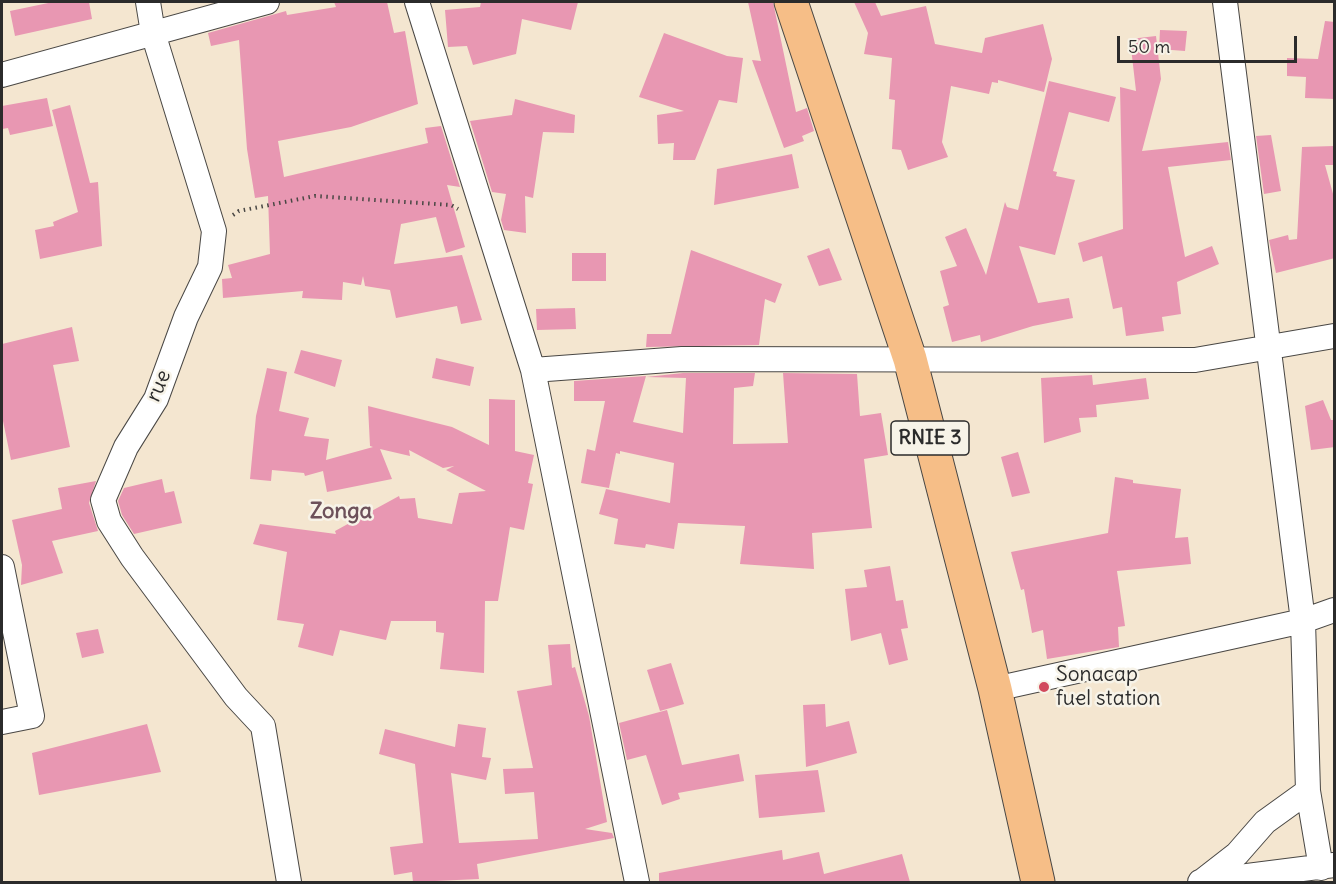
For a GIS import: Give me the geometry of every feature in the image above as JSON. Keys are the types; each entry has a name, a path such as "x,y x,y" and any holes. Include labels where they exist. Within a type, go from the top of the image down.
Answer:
{"highway":[{"name":"RNIE 3","path":"791,2 910,359 994,689 1038,882"}],"street":[{"name":"rue","path":"148,2 153,33 214,231 210,267 186,317 156,399 126,447 104,500 109,521 132,556 236,697 263,726 289,882"},
{"path":"2,75 267,2"},
{"path":"417,2 532,370 638,882"},
{"path":"1200,882 1317,871 1308,791 1303,621 1225,2"},
{"path":"532,370 682,359 1195,360 1335,336"},
{"path":"2,567 32,716 2,722"},
{"path":"994,689 1303,621 1335,610"},
{"path":"1200,882 1237,854 1265,822 1308,791"}],"path":[{"path":"214,231 239,211 315,196 451,205 485,224"}],"building":[{"path":"53,2 89,2 92,19 15,36 10,11"},
{"path":"334,2 387,2 394,33 405,31 418,104 351,127 278,141 284,177 428,143 425,128 441,126 460,187 447,185 465,247 446,253 436,217 401,224 394,264 462,255 482,320 461,324 457,306 396,318 390,290 365,286 363,276 361,285 343,282 342,300 302,298 303,291 223,298 222,279 232,278 228,265 270,254 268,196 255,198 247,149 239,40 211,46 208,33 286,11 287,15 336,7"},
{"path":"481,2 578,2 571,30 522,19 516,54 473,65 467,46 448,47 445,10 480,7"},
{"path":"748,2 773,2 796,112 807,108 814,131 802,136 804,141 784,148 752,60 761,61"},
{"path":"854,2 875,2 881,16 926,6 935,44 982,53 985,38 1043,24 1052,59 1044,92 998,80 998,83 992,82 989,94 951,86 942,142 948,157 908,170 901,150 892,149 895,100 889,99 892,58 864,54 868,33"},
{"path":"1325,21 1335,22 1335,99 1305,98 1306,77 1287,76 1287,58 1318,59"},
{"path":"1160,30 1187,31 1185,51 1159,49"},
{"path":"664,33 727,56 743,58 737,103 719,100 695,160 673,160 674,143 658,144 657,115 684,111 639,97"},
{"path":"1156,36 1161,79 1142,151 1228,142 1231,160 1168,167 1185,257 1212,246 1219,264 1177,282 1181,314 1162,317 1164,331 1126,336 1122,307 1113,309 1102,256 1083,262 1078,243 1123,229 1120,87 1136,91 1130,39"},
{"path":"1049,81 1116,97 1109,122 1069,112 1053,171 1057,172 1056,176 1075,180 1055,255 1019,246 1038,303 1069,298 1073,318 1033,326 981,342 980,335 952,342 943,307 949,305 940,271 957,266 945,237 966,228 986,275 1005,202 1007,207 1018,210"},
{"path":"47,98 53,126 10,135 8,128 2,129 2,106"},
{"path":"515,99 575,115 574,133 543,132 533,198 525,196 526,233 504,230 501,220 506,194 492,192 470,121 512,115"},
{"path":"70,105 90,183 98,182 102,246 40,259 35,230 54,226 53,222 78,212 52,110"},
{"path":"1271,135 1281,191 1264,194 1256,136"},
{"path":"1334,146 1334,165 1325,165 1335,201 1335,258 1276,273 1269,240 1288,235 1289,240 1297,239 1302,147"},
{"path":"792,154 799,188 714,205 717,169"},
{"path":"829,248 842,280 819,286 807,256"},
{"path":"691,250 782,284 775,303 765,299 759,345 646,347 647,334 671,334"},
{"path":"572,253 606,253 606,281 572,281"},
{"path":"575,308 576,329 537,330 536,309"},
{"path":"72,327 79,361 53,365 70,447 11,460 2,416 2,344"},
{"path":"301,350 342,360 335,387 294,373"},
{"path":"436,358 474,367 470,386 432,378"},
{"path":"267,368 287,372 279,411 309,418 304,436 329,439 326,460 373,447 370,446 368,406 452,427 489,445 489,399 515,400 515,451 534,455 528,483 533,484 524,530 510,527 498,601 485,601 484,673 440,669 444,633 436,632 436,621 391,621 386,640 340,630 333,656 298,647 304,624 277,620 287,552 253,544 260,524 336,534 335,531 399,496 400,499 415,498 418,518 452,524 459,493 486,491 446,470 454,466 443,468 409,450 410,456 380,449 392,479 327,492 323,471 305,476 304,473 272,470 271,481 250,479 256,416"},
{"path":"683,373 755,373 753,386 734,388 733,444 788,443 783,373 857,374 860,416 881,413 888,455 864,459 872,528 812,533 814,569 740,564 745,526 678,523 674,549 646,544 645,548 614,544 618,519 599,514 606,489 670,503 674,463 620,451 620,454 616,453 609,488 581,483 587,449 595,451 605,401 574,401 574,381 646,376 633,422 683,433 686,378 646,377"},
{"path":"1092,375 1093,385 1146,378 1149,399 1096,405 1097,417 1079,418 1081,432 1044,443 1041,378"},
{"path":"1323,400 1331,420 1335,420 1335,447 1311,450 1305,406"},
{"path":"1018,452 1030,493 1012,497 1001,457"},
{"path":"1115,477 1133,480 1133,483 1181,489 1175,538 1188,537 1191,564 1117,571 1125,626 1118,627 1119,647 1047,659 1043,630 1032,633 1024,589 1021,590 1011,552 1108,533"},
{"path":"162,479 165,493 174,491 182,523 134,534 122,515 118,501 124,488"},
{"path":"96,481 89,503 98,531 52,541 63,573 21,585 22,565 12,520 62,509 58,488"},
{"path":"890,566 896,601 903,600 908,628 901,629 908,660 889,665 881,633 851,641 845,589 867,587 864,570"},
{"path":"98,629 104,653 82,658 76,633"},
{"path":"570,644 572,668 575,667 589,716 607,822 585,829 612,833 614,838 477,864 479,879 413,882 412,872 394,875 390,847 423,843 415,764 379,754 385,729 455,747 458,724 486,728 482,757 491,758 486,780 451,773 459,843 538,839 534,792 505,794 503,769 533,768 517,691 552,685 548,645"},
{"path":"671,663 684,704 660,711 647,670"},
{"path":"825,704 826,727 849,721 857,753 806,767 803,705"},
{"path":"667,710 682,765 739,754 744,781 678,793 680,799 662,805 646,755 627,760 619,723"},
{"path":"147,724 161,772 39,795 32,753"},
{"path":"818,770 825,812 759,818 755,775"},
{"path":"782,850 783,860 819,852 824,874 902,854 910,882 659,882 659,873"}],"place":[{"name":"Sonacap fuel station","path":"1044,687"}],"district":[{"name":"Zonga","path":"341,512"}]}
